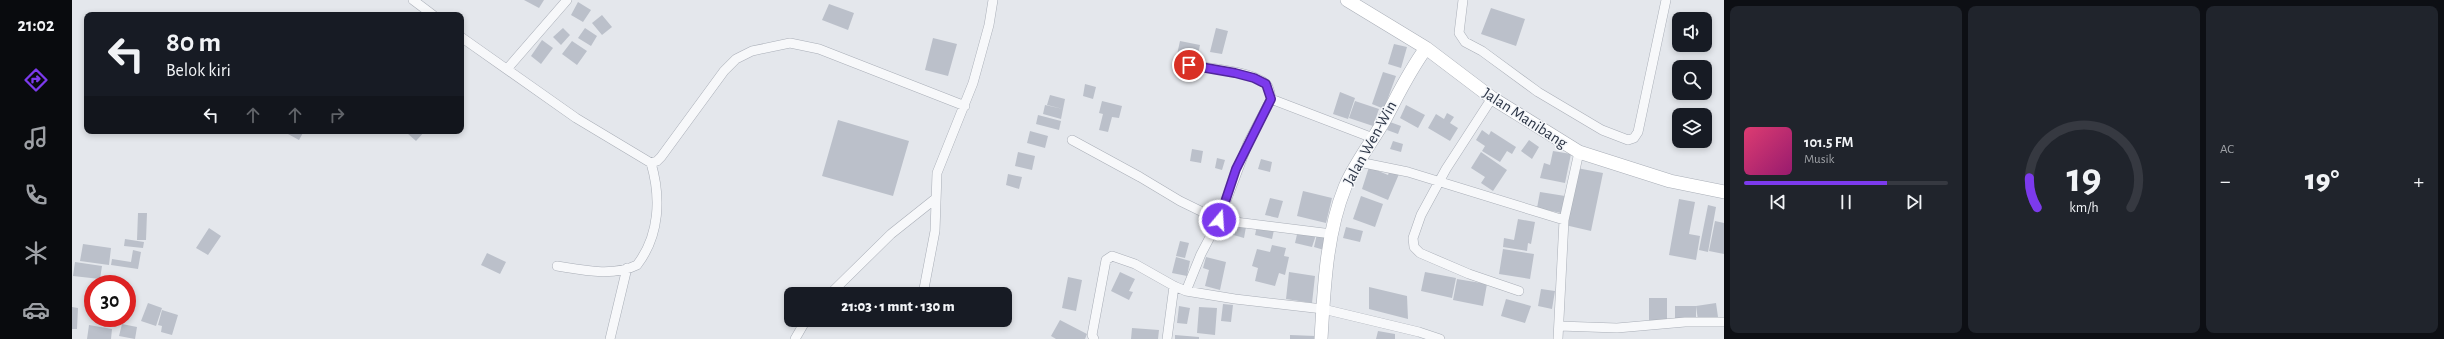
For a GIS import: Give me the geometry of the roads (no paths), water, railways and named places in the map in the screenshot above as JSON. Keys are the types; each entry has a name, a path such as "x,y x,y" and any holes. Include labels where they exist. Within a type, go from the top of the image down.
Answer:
{"street":[{"path":"414,0 429,12"},
{"path":"507,69 567,0"},
{"path":"924,287 935,231 937,173 965,106 989,25 993,0"},
{"name":"Jalan Manibang","path":"1346,0 1426,48 1492,98 1579,152 1670,181 1724,192"},
{"path":"1463,0 1459,33 1465,42 1482,51 1538,92 1602,130 1628,140 1634,138 1638,132 1666,0"},
{"path":"464,39 576,118 651,163 658,195 655,226 642,259 637,265 616,271 587,271 557,266"},
{"path":"651,163 657,161 661,157 724,71 736,59 771,46 790,43 820,49 965,106"},
{"name":"Jalan Wen-Win","path":"1320,339 1332,234 1345,188 1374,138 1407,74 1426,48"},
{"path":"1186,291 1201,254 1219,220 1236,169 1271,99 1269,88 1260,80 1235,73 1189,65"},
{"path":"1492,98 1439,181 1421,215 1413,238 1414,247 1420,252 1442,263 1519,290"},
{"path":"1271,99 1374,138"},
{"path":"1072,140 1186,205 1219,220 1332,234"},
{"path":"1558,339 1564,220 1579,152"},
{"path":"1359,162 1439,181 1564,220"},
{"path":"837,287 891,234 935,199"},
{"path":"1094,339 1092,334 1099,294 1108,257 1123,259 1135,264 1186,291 1235,299 1323,309 1412,330 1440,339"},
{"path":"610,339 627,268"},
{"path":"1167,339 1174,286"},
{"path":"1559,326 1617,328 1684,322 1724,322"},
{"path":"795,339 802,327"}]}
